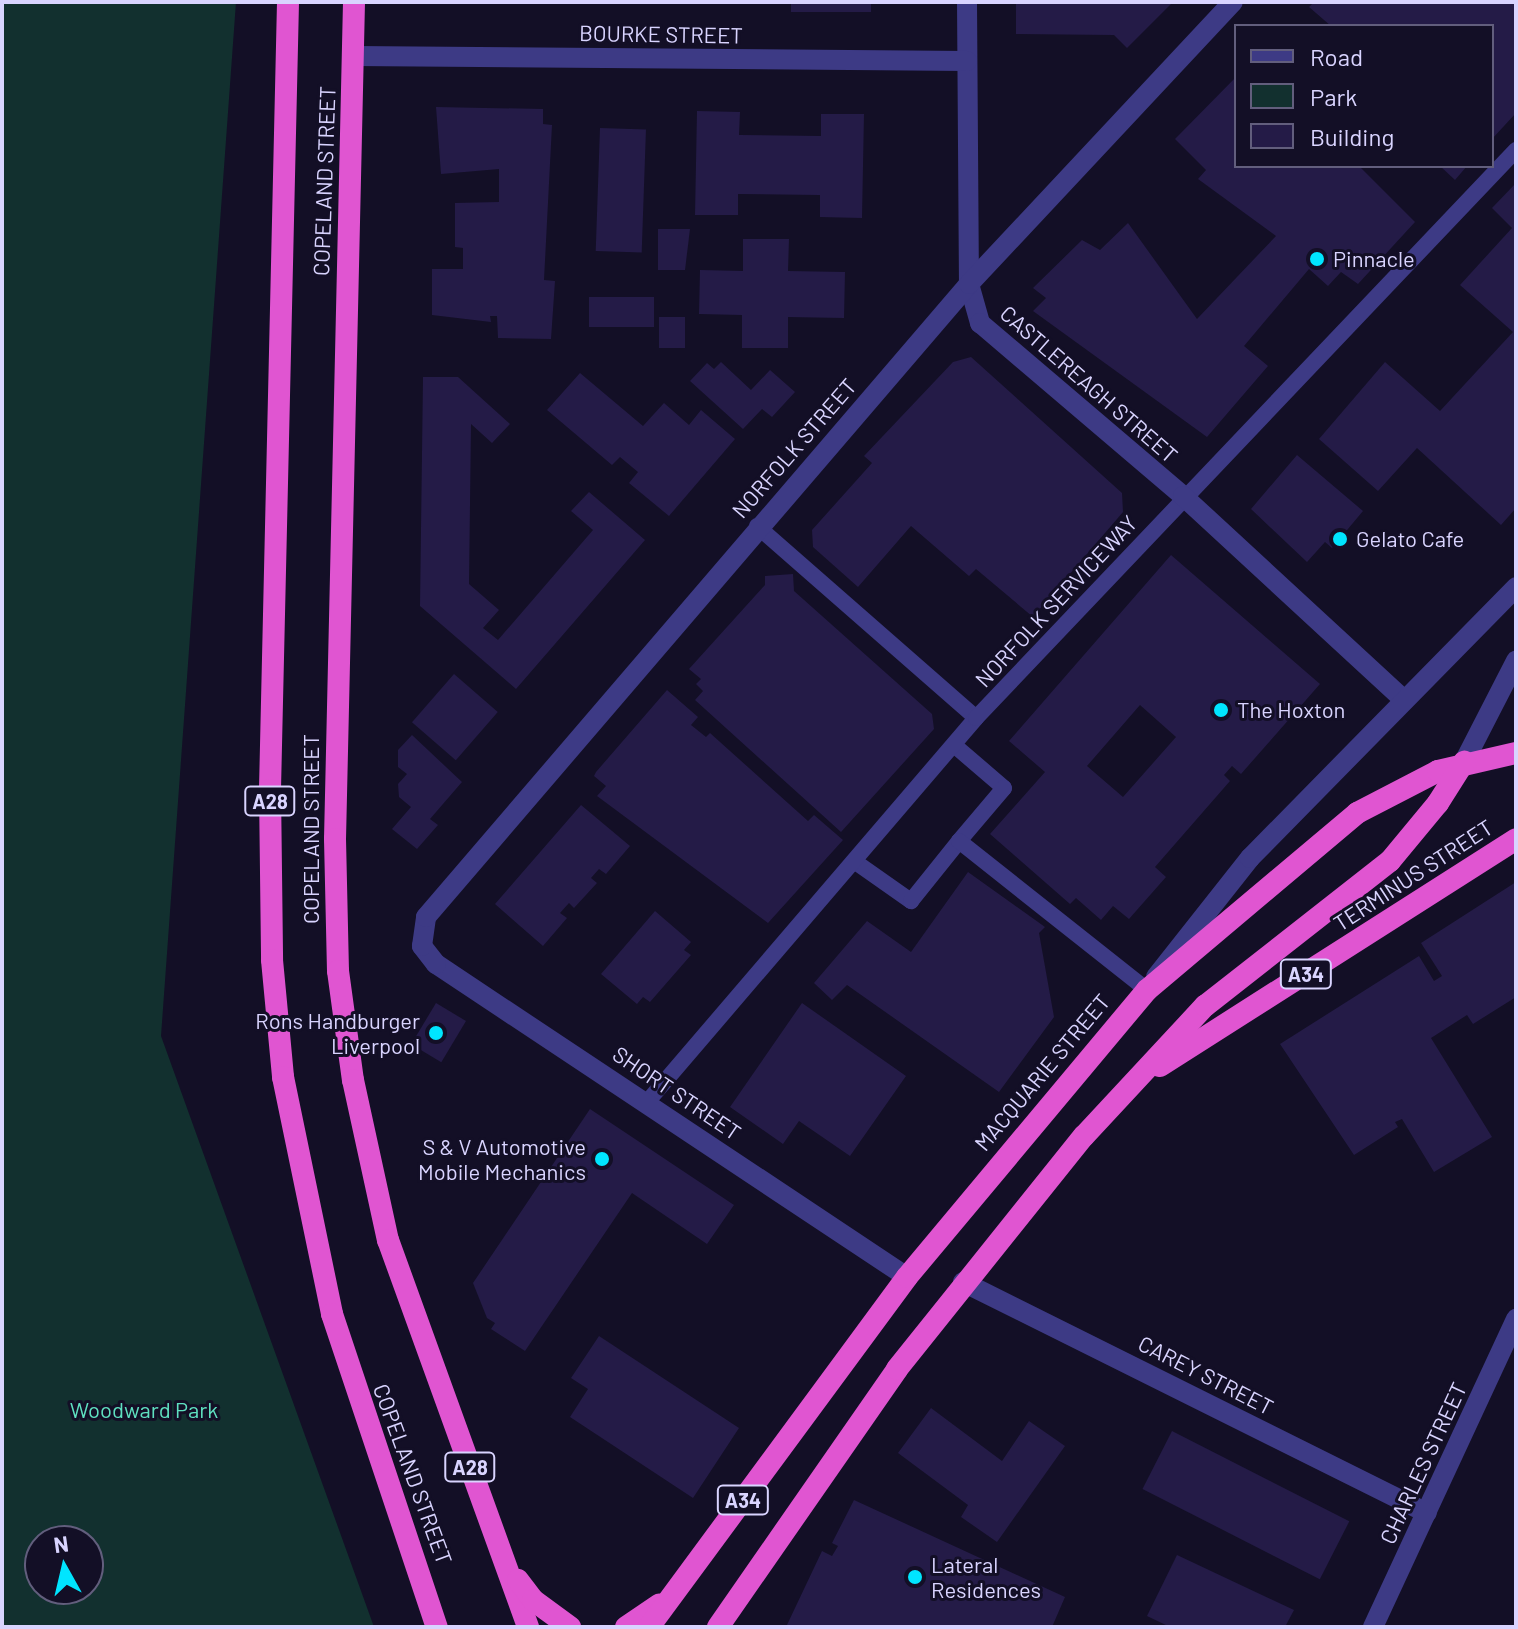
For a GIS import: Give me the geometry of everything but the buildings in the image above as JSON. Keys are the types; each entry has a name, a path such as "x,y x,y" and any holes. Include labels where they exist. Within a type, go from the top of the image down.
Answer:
{"highway":[{"name":"COPELAND STREET","path":"288,2 270,790 272,960 283,1077 332,1314 437,1627"},
{"name":"COPELAND STREET","path":"354,2 335,823 338,971 353,1080 388,1240 528,1627"},
{"name":"A34","path":"1147,990 1357,813 1416,780 1464,762 1516,753"},
{"path":"1101,1117 1205,1006 1390,861 1438,803 1464,762"},
{"name":"TERMINUS STREET","path":"1101,1117 1182,1051 1516,839"},
{"name":"MACQUARIE STREET","path":"649,1627 907,1277 1147,990"},
{"name":"A34","path":"718,1627 819,1476 963,1282 1101,1117"},
{"path":"507,1562 533,1600 570,1627"},
{"path":"626,1627 678,1589"}],"street":[{"name":"CASTLEREAGH STREET","path":"967,2 969,284 980,323 1183,496 1404,700"},
{"name":"NORFOLK STREET","path":"422,946 426,917 757,526 969,284 1233,2"},
{"name":"BOURKE STREET","path":"354,56 967,61"},
{"name":"MACQUARIE STREET","path":"1147,990 1216,895 1516,587"},
{"path":"1464,762 1516,661"},
{"name":"SHORT STREET","path":"422,946 436,964 648,1101 907,1277"},
{"name":"CAREY STREET","path":"963,1282 1427,1513"},
{"name":"CHARLES STREET","path":"1373,1627 1516,1319"}],"lane":[{"name":"NORFOLK SERVICEWAY","path":"648,1101 976,718 1183,496 1516,150"},
{"path":"757,526 976,718"},
{"path":"854,861 911,901 1004,788 954,745"},
{"path":"959,841 1147,990"}],"green space":[{"name":"Woodward Park","path":"2,2 236,2 161,1036 374,1627 2,1627"}],"place":[{"name":"Pinnacle","path":"1317,259"},
{"name":"Gelato Cafe","path":"1340,539"},
{"name":"The Hoxton","path":"1221,710"},
{"name":"Rons Handburger Liverpool","path":"436,1033"},
{"name":"S & V Automotive Mobile Mechanics","path":"602,1159"},
{"name":"Lateral Residences","path":"915,1577"}]}
